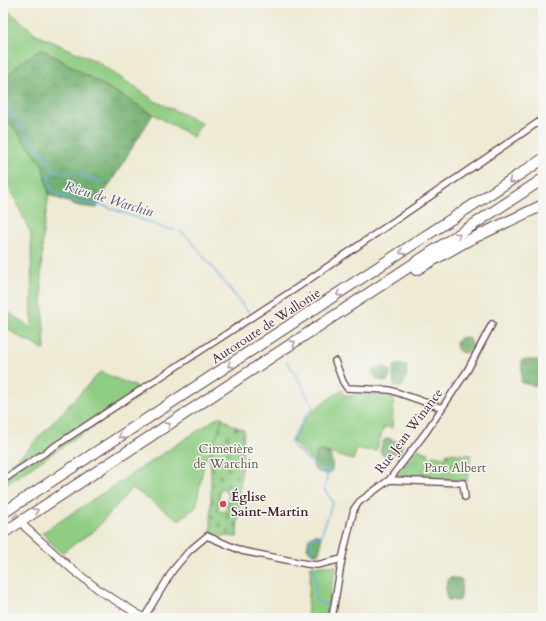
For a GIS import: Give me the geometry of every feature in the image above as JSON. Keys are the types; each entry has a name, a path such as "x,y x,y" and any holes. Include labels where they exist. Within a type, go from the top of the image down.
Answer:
{"highway":[{"name":"Autoroute de Wallonie","path":"3,507 543,159"},
{"path":"3,532 543,179"},
{"path":"390,280 405,277 467,241 543,205"}],"street":[{"path":"3,480 298,287 543,119"},
{"name":"Rue Jean Winance","path":"332,618 342,559 354,509 359,502 389,480 442,408 466,371 492,324"},
{"path":"335,361 347,388 390,390 442,408"},
{"path":"389,480 463,483 465,497"},
{"path":"25,527 102,592 144,618 173,570 189,551 207,536 242,551 307,564 317,565 342,559"}],"green space":[{"path":"3,6 37,35 96,61 155,101 202,123 193,137 42,49 21,62 3,80"},
{"path":"41,49 153,114 100,200 97,208 79,206 49,195 42,164 3,114 3,80 21,62"},
{"path":"3,114 42,164 49,195 43,232 41,275 45,350 16,335 3,324 3,308 32,329 31,234 3,173"},
{"path":"461,337 467,337 472,342 470,351 467,353 461,353 456,348 456,342"},
{"path":"522,360 543,360 543,387 521,383"},
{"path":"399,364 406,366 407,375 403,385 398,388 394,385 393,375 394,366"},
{"path":"384,367 390,371 390,377 386,382 377,378 372,371 375,368"},
{"path":"100,372 137,387 144,393 3,486 3,472 27,450"},
{"path":"342,390 345,396 394,394 392,428 384,427 376,451 357,449 353,460 323,451 317,452 313,462 291,440 302,423 313,411"},
{"path":"220,416 223,418 209,456 205,458 196,507 179,520 132,488 95,530 61,553 42,533"},
{"name":"Cimetière de Warchin","path":"223,418 232,425 244,430 237,537 213,535 211,533 211,468 209,456","holes":["220,489 226,489 226,493 229,493 226,512 218,511"]},
{"path":"388,438 402,445 400,452 382,455 380,451 383,441"},
{"name":"Parc Albert","path":"417,449 429,453 428,456 432,458 433,455 446,457 447,453 471,455 467,481 394,478"},
{"path":"323,451 330,454 332,460 332,471 328,475 316,471 313,466 317,452"},
{"path":"315,534 321,536 321,545 318,554 311,553 307,548 309,538"},
{"path":"311,566 336,566 325,618 307,618"},
{"path":"450,577 462,580 461,599 459,601 448,600 446,588"}],"waterway":[{"name":"Rieu de Warchin","path":"3,100 17,122 53,167 55,171 49,177 49,184 57,194 80,203 102,205 164,228 174,230"},
{"path":"55,171 77,174 104,183"},
{"name":"Rieu de Warchin","path":"180,231 187,236 249,313"},
{"name":"Rieu de Warchin","path":"287,362 314,408 308,413 291,440 293,446 319,470 329,470 324,489 333,502 321,536 318,538 312,536 310,538 314,564"},
{"name":"Rieu de Warchin","path":"314,567 316,599 318,602 327,605 328,609 326,618"}],"tunnel":[{"path":"7,507 23,524"}],"place":[{"name":"Église Saint-Martin","path":"223,504"}]}
